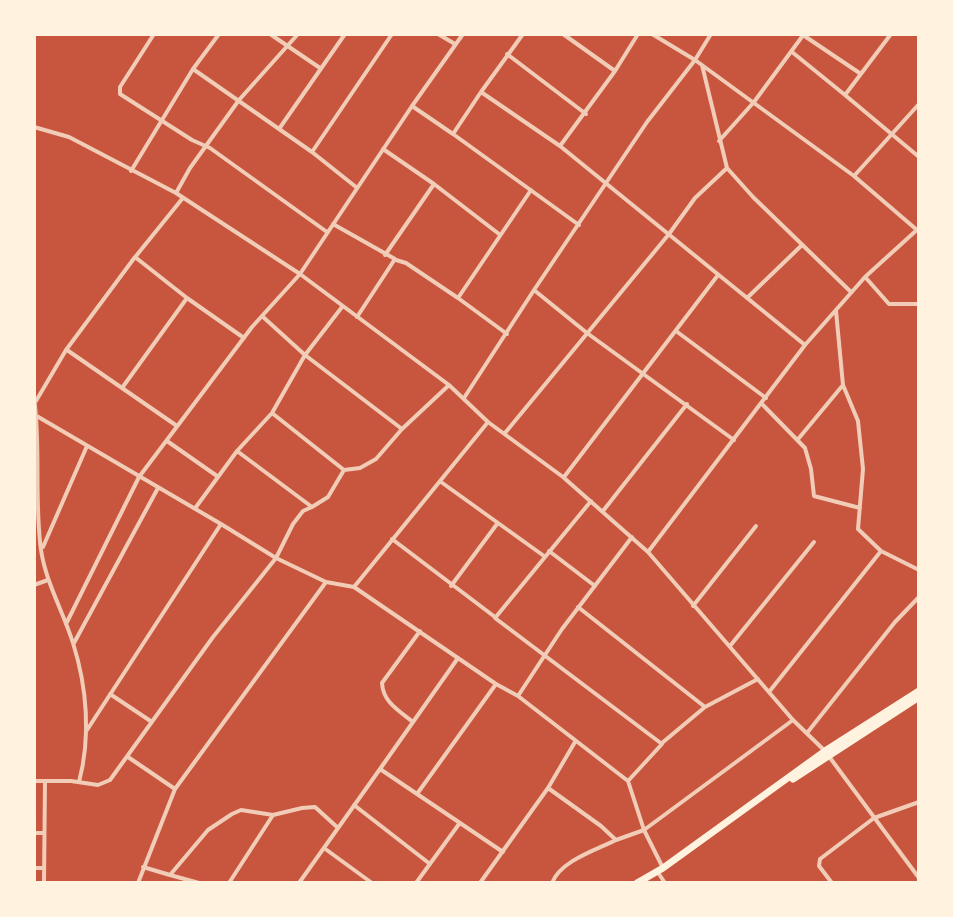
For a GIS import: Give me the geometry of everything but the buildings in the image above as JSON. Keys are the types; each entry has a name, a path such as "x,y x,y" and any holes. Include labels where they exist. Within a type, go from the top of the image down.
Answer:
{"main road":[{"path":"643,883 827,753 919,694"},
{"path":"637,883 661,871"}],"street":[{"path":"154,34 120,94 160,121 206,146 327,232"},
{"path":"131,171 193,69 219,34"},
{"path":"270,34 320,68"},
{"path":"176,193 239,100 298,34"},
{"path":"279,129 345,34"},
{"path":"312,152 392,34"},
{"path":"438,34 455,44"},
{"path":"66,624 139,477 244,338 300,274 463,34"},
{"path":"453,134 523,34"},
{"path":"563,34 615,71"},
{"path":"560,146 586,114 638,34"},
{"path":"648,552 805,345 865,277 918,229 854,176 754,102 652,34"},
{"path":"464,398 647,122 711,34"},
{"path":"845,95 891,34"},
{"path":"719,141 754,102 803,35 861,74"},
{"path":"792,52 919,157"},
{"path":"507,54 586,114"},
{"path":"702,65 727,168 851,292"},
{"path":"193,69 312,152 357,188"},
{"path":"481,92 560,146 805,345"},
{"path":"854,176 919,104"},
{"path":"412,106 579,225"},
{"path":"34,127 69,137 176,193 300,274 449,385 488,422 563,477 648,552 793,720 827,753 919,878"},
{"path":"383,149 499,234"},
{"path":"505,433 669,234 695,198 727,168"},
{"path":"385,255 434,184"},
{"path":"458,298 531,190"},
{"path":"35,403 66,350 182,199"},
{"path":"333,224 385,255 406,263 507,334"},
{"path":"747,298 802,245"},
{"path":"135,257 244,338"},
{"path":"357,317 395,259"},
{"path":"563,477 718,275"},
{"path":"865,277 889,304 919,304"},
{"path":"534,290 587,333 734,440"},
{"path":"122,388 187,298"},
{"path":"196,507 237,451 272,413 305,355 342,307"},
{"path":"836,311 843,385 858,421 863,469 858,529 881,551 919,570"},
{"path":"262,316 305,355 402,429"},
{"path":"676,331 766,398"},
{"path":"66,350 177,426"},
{"path":"272,413 344,470 360,468 376,459 402,429 449,385"},
{"path":"798,439 843,385"},
{"path":"34,397 41,550 48,580 74,643 87,730 79,782"},
{"path":"603,511 687,404"},
{"path":"762,404 798,439 809,460 814,496 860,508"},
{"path":"35,415 196,507 276,558 326,582 354,587 518,696 628,781 665,883"},
{"path":"354,587 488,422"},
{"path":"167,441 218,476"},
{"path":"41,550 87,446"},
{"path":"237,451 312,507"},
{"path":"34,781 104,784 128,757 213,637 276,558 293,524 303,511 328,497 344,470"},
{"path":"441,482 544,556"},
{"path":"74,643 158,488"},
{"path":"495,618 591,501"},
{"path":"87,730 221,524"},
{"path":"451,586 497,524"},
{"path":"693,606 756,526"},
{"path":"518,696 578,607 632,537"},
{"path":"392,539 662,744"},
{"path":"730,646 814,542"},
{"path":"549,551 595,586"},
{"path":"769,692 881,551"},
{"path":"34,585 48,580"},
{"path":"138,883 175,789 326,582"},
{"path":"807,733 895,622 919,597"},
{"path":"578,607 705,707"},
{"path":"413,722 387,701 382,683 420,631"},
{"path":"299,883 458,658"},
{"path":"628,781 662,744 705,707 758,679"},
{"path":"417,794 496,684"},
{"path":"110,694 152,722"},
{"path":"552,883 563,867 616,840 644,830 793,720"},
{"path":"480,883 548,788 575,742"},
{"path":"128,757 175,789"},
{"path":"380,769 503,852"},
{"path":"44,883 45,781"},
{"path":"548,788 616,840"},
{"path":"832,883 819,866 820,859 874,818 919,802"},
{"path":"354,805 430,864"},
{"path":"170,875 208,830 241,810 273,815 315,807 337,827"},
{"path":"229,883 273,815"},
{"path":"416,883 459,824"},
{"path":"34,833 44,833"},
{"path":"324,848 372,883"},
{"path":"143,867 199,883"},
{"path":"34,868 43,868"}]}
